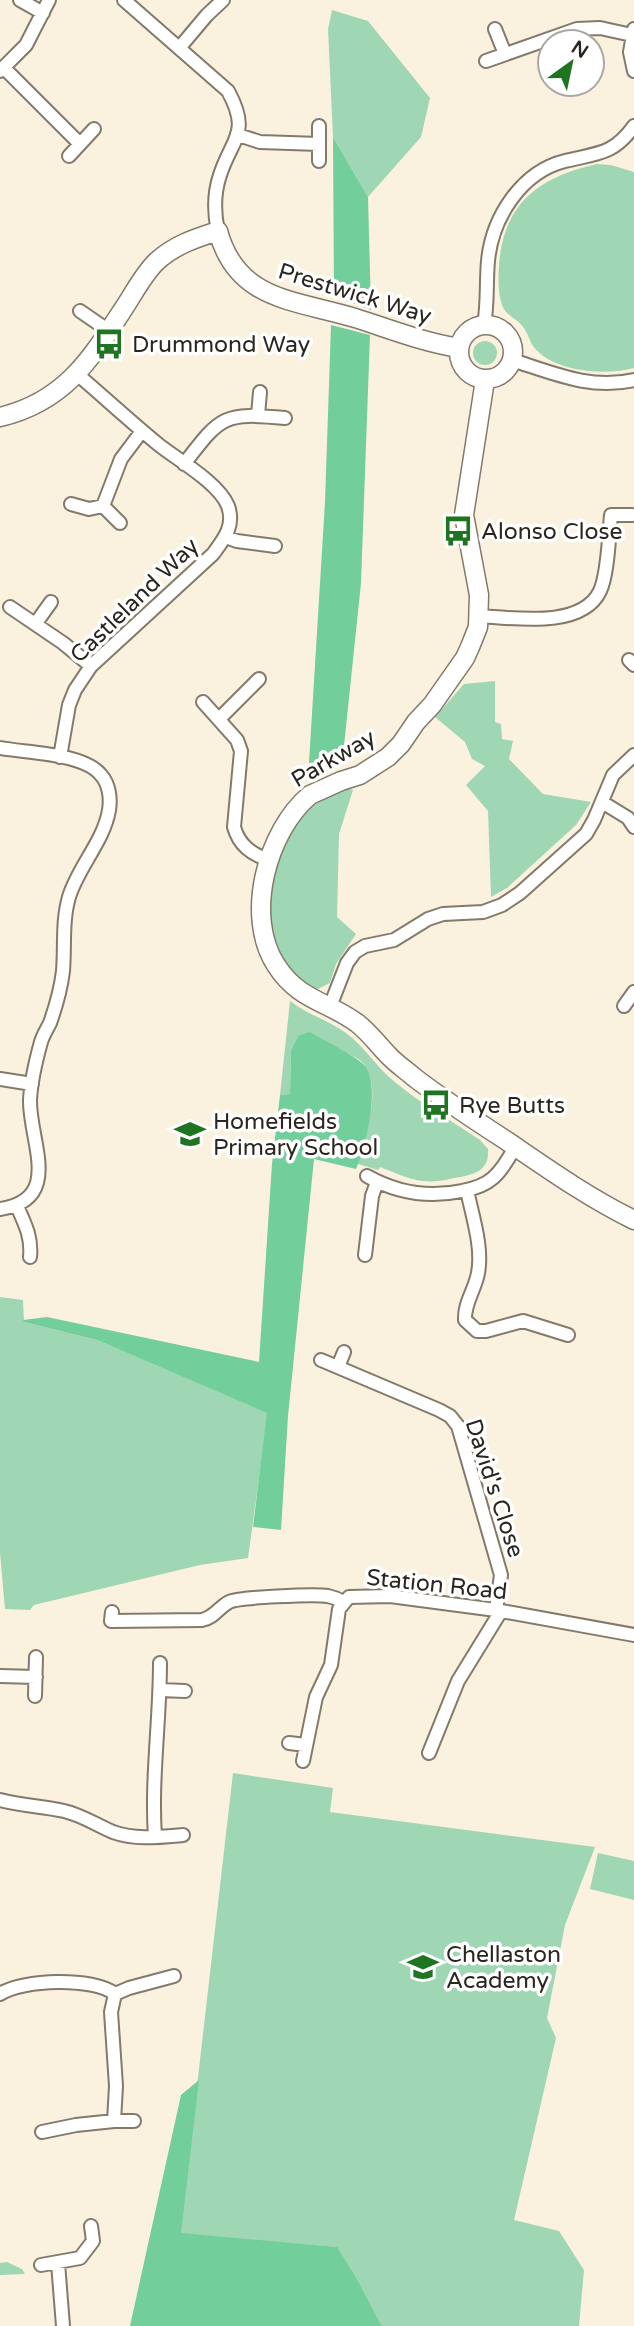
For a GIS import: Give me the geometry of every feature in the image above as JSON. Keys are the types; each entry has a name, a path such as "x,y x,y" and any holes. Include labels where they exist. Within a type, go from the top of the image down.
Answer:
{"street":[{"path":"20,0 43,13"},
{"path":"50,0 26,45 2,70 80,144"},
{"path":"124,0 228,91 239,114 238,135 260,142 318,144"},
{"path":"180,47 223,0"},
{"path":"486,61 577,29 600,28 633,32 630,52 634,71"},
{"path":"495,29 505,54"},
{"path":"319,126 319,161"},
{"path":"484,325 491,246 501,216 514,195 540,173 561,162 612,149 634,126"},
{"path":"69,156 94,129"},
{"name":"Prestwick Way","path":"238,135 222,171 215,209 218,231 226,254 248,280 267,293 297,304 320,308 407,337 459,348"},
{"path":"0,417 44,401 77,374 156,262 186,241 218,231"},
{"path":"80,311 109,331"},
{"path":"484,325 492,326 506,335 513,351 512,360 502,374 485,380 476,378 462,366 459,348 467,332 484,325"},
{"path":"512,360 572,380 601,383 634,380"},
{"name":"Castleland Way","path":"60,757 69,705 75,690 91,666 213,554 226,537 230,524 222,495 142,431 77,374"},
{"name":"Parkway","path":"485,380 464,516 479,595 479,616 474,638 465,658 401,744 375,767 310,795 301,802 284,824 269,860 261,913 269,954 285,978 305,996 358,1024 415,1078 587,1195 634,1220"},
{"path":"258,415 260,392"},
{"path":"184,464 222,421 235,416 285,418"},
{"path":"103,506 121,458 142,431"},
{"path":"72,504 89,509 103,506"},
{"path":"103,506 120,523"},
{"path":"479,616 555,618 585,610 601,590 611,515 632,515"},
{"path":"226,537 275,546"},
{"path":"36,623 51,602"},
{"path":"10,607 36,623 91,666"},
{"path":"219,719 259,679"},
{"path":"203,702 237,740 241,751 234,827 236,836 249,852 269,860"},
{"path":"0,748 82,762 101,774 107,784 110,808 70,894 65,918 60,986 50,1023 42,1040 32,1084 30,1101 39,1174 37,1184 33,1193 17,1206 0,1209"},
{"path":"329,1009 347,963 355,952 365,946 394,940 428,919 443,914 483,912 502,905 520,893 586,834 613,775 634,755"},
{"path":"602,802 628,818 634,827"},
{"path":"624,1006 634,992"},
{"path":"0,1079 32,1084"},
{"path":"365,1255 372,1179 420,1195 477,1188 492,1179 516,1147"},
{"path":"467,1190 477,1242 478,1272 467,1302 465,1320 477,1331 523,1321 568,1335"},
{"path":"17,1206 30,1233 30,1256"},
{"path":"338,1367 344,1352"},
{"name":"David's Close","path":"321,1360 439,1410 450,1416 458,1426 501,1575 498,1610"},
{"path":"112,1612 111,1620 202,1620 214,1616 229,1602 243,1599 318,1595 343,1602"},
{"name":"Station Road","path":"303,1760 316,1697 331,1665 339,1609 349,1597 390,1596 498,1610 634,1635"},
{"path":"429,1753 458,1681 498,1610"},
{"path":"35,1696 36,1657"},
{"path":"155,1837 153,1782 159,1729 160,1663"},
{"path":"0,1676 36,1677"},
{"path":"160,1689 185,1691"},
{"path":"289,1743 306,1745"},
{"path":"0,1800 25,1807 77,1814 127,1836 183,1835"},
{"path":"114,2121 116,2086 111,2012 116,1994 174,1976"},
{"path":"0,1994 17,1985 59,1983 98,1984 116,1994"},
{"path":"42,2132 76,2125 134,2121"},
{"path":"41,2265 80,2258 93,2241 91,2226"},
{"path":"58,2263 63,2326"}],"green space":[{"path":"332,10 368,21 430,98 421,137 368,197 333,137 328,29"},
{"path":"333,137 368,197 371,310 334,296"},
{"path":"597,164 634,172 634,368 609,372 580,370 553,362 542,355 533,346 523,327 504,309 499,283 502,245 507,226 516,210 541,186 558,177"},
{"path":"331,325 370,335 361,583 342,765 308,779 325,502"},
{"path":"480,341 490,341 497,348 497,358 490,365 480,365 473,358 473,348"},
{"path":"495,681 495,722 501,724 502,739 513,741 509,759 543,794 591,802 576,825 507,888 491,897 488,811 466,785 485,766 472,759 465,742 435,717 464,684"},
{"path":"347,788 353,790 339,834 337,917 356,934 336,964 330,983 314,991 290,969 275,939 270,918 273,883 279,857 294,825 318,803"},
{"path":"290,1001 346,1033 405,1090 480,1140 488,1149 486,1164 477,1172 465,1176 426,1181 380,1167 378,1170 358,1164 369,1123 372,1091 365,1066 355,1057 298,1036 291,1050 290,1094 280,1095"},
{"path":"309,1032 366,1067 370,1076 372,1102 364,1147 356,1169 314,1159 288,1416 281,1530 253,1527 267,1413 97,1340 23,1320 47,1317 259,1362 272,1164 280,1095 290,1094 291,1050 298,1036"},
{"path":"0,1297 23,1300 24,1322 97,1340 268,1413 248,1558 200,1565 34,1605 30,1610 5,1609 0,1553"},
{"name":"Chellaston Academy","path":"233,1773 333,1788 330,1812 595,1847 565,1925 547,2018 556,2038 514,2220 559,2231 584,2270 579,2326 382,2326 336,2247 180,2234"},
{"path":"598,1853 634,1861 634,1900 590,1889"},
{"path":"199,2080 181,2233 337,2247 382,2326 130,2326 181,2095"},
{"path":"7,2262 22,2269 25,2274 0,2275 0,2263"}],"place":[{"name":"Drummond Way","path":"109,344"},
{"name":"Alonso Close","path":"458,531"},
{"name":"Rye Butts","path":"436,1105"},
{"name":"Homefields Primary School","path":"190,1134"},
{"name":"Chellaston Academy","path":"423,1967"}]}
